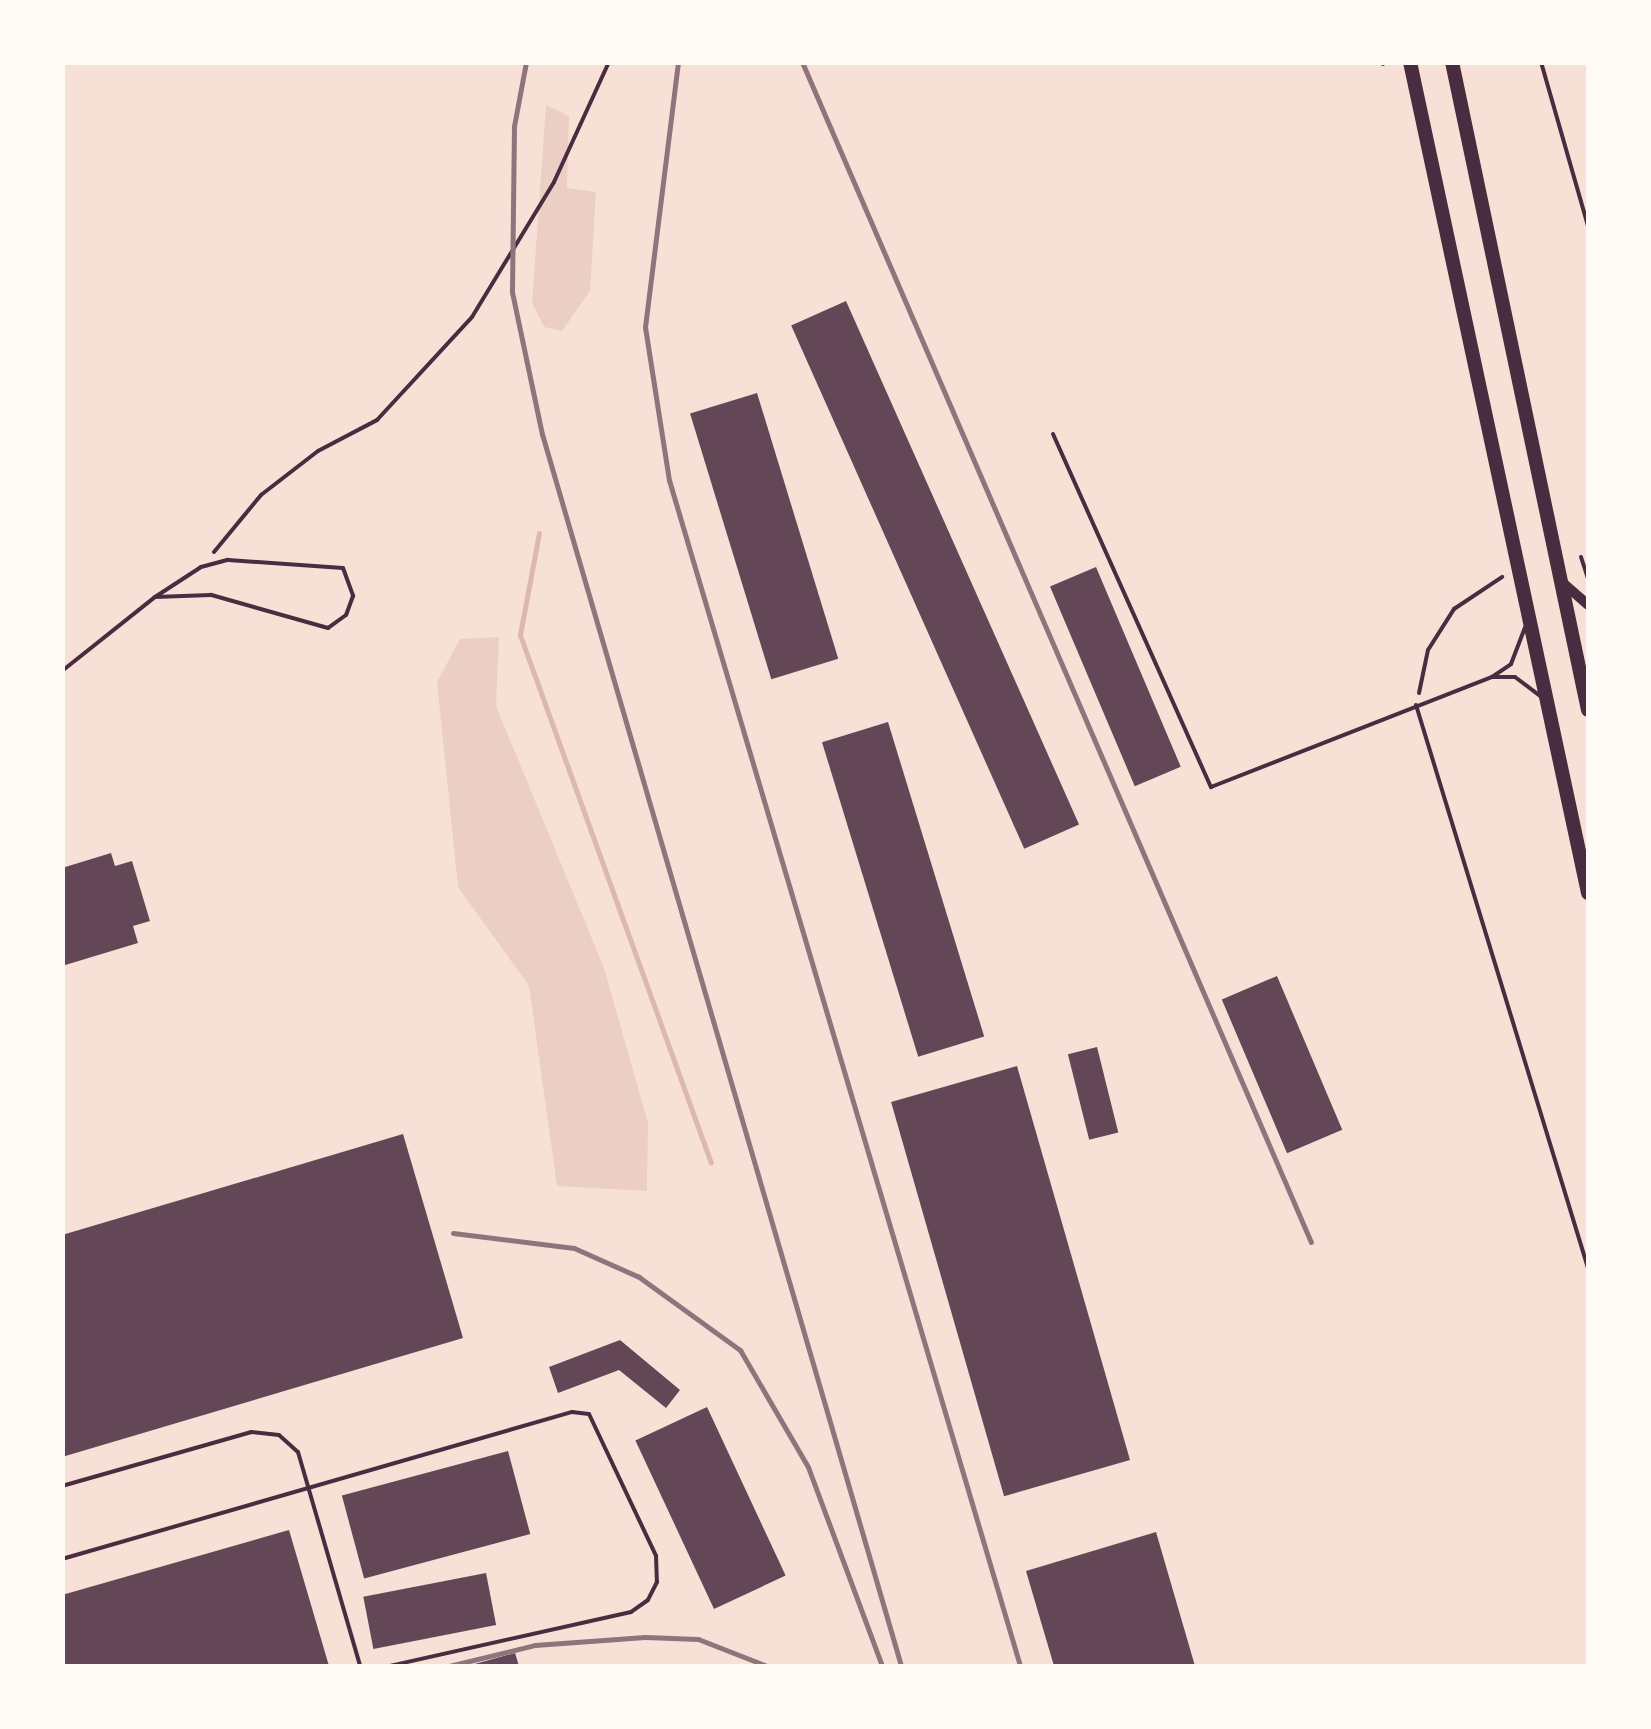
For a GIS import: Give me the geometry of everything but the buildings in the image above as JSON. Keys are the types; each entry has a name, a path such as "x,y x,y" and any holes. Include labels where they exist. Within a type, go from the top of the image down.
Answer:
{"highway":[{"path":"1410,62 1588,892"},
{"path":"1452,62 1588,710"}],"street":[{"path":"1561,581 1588,605"},
{"path":"1584,686 1588,664"}],"lane":[{"path":"1053,434 1212,787 1492,677 1511,664 1528,613"},
{"path":"62,671 156,597 201,567 259,559 343,568 353,596 346,615 328,628 211,595 156,597"},
{"path":"1492,677 1531,685 1548,705"},
{"path":"1416,705 1588,1268"},
{"path":"62,1559 584,1412 656,1556 654,1592 631,1612 390,1666"},
{"path":"62,1486 265,1432 298,1452 360,1666"}],"path":[{"path":"201,567 262,495 318,451 377,420 472,316 554,182 609,62"},
{"path":"1540,62 1588,226"},
{"path":"1582,557 1588,578"},
{"path":"1416,705 1428,650 1454,609 1502,577"}],"shaded area":[{"path":"546,105 569,116 567,188 596,192 590,291 562,331 544,327 532,303"},
{"path":"499,637 496,706 604,968 648,1123 647,1191 557,1186 529,986 458,887 437,682 460,639"}],"waterway":[{"path":"539,533 520,635 711,1163"}],"railway":[{"path":"526,62 514,126 512,292 542,434 901,1666"},
{"path":"678,62 645,327 669,480 1020,1666"},
{"path":"802,62 1311,1242"},
{"path":"453,1233 574,1248 639,1277 740,1350 808,1467 882,1666"},
{"path":"449,1666 535,1645 645,1637 698,1639 767,1666"}]}
